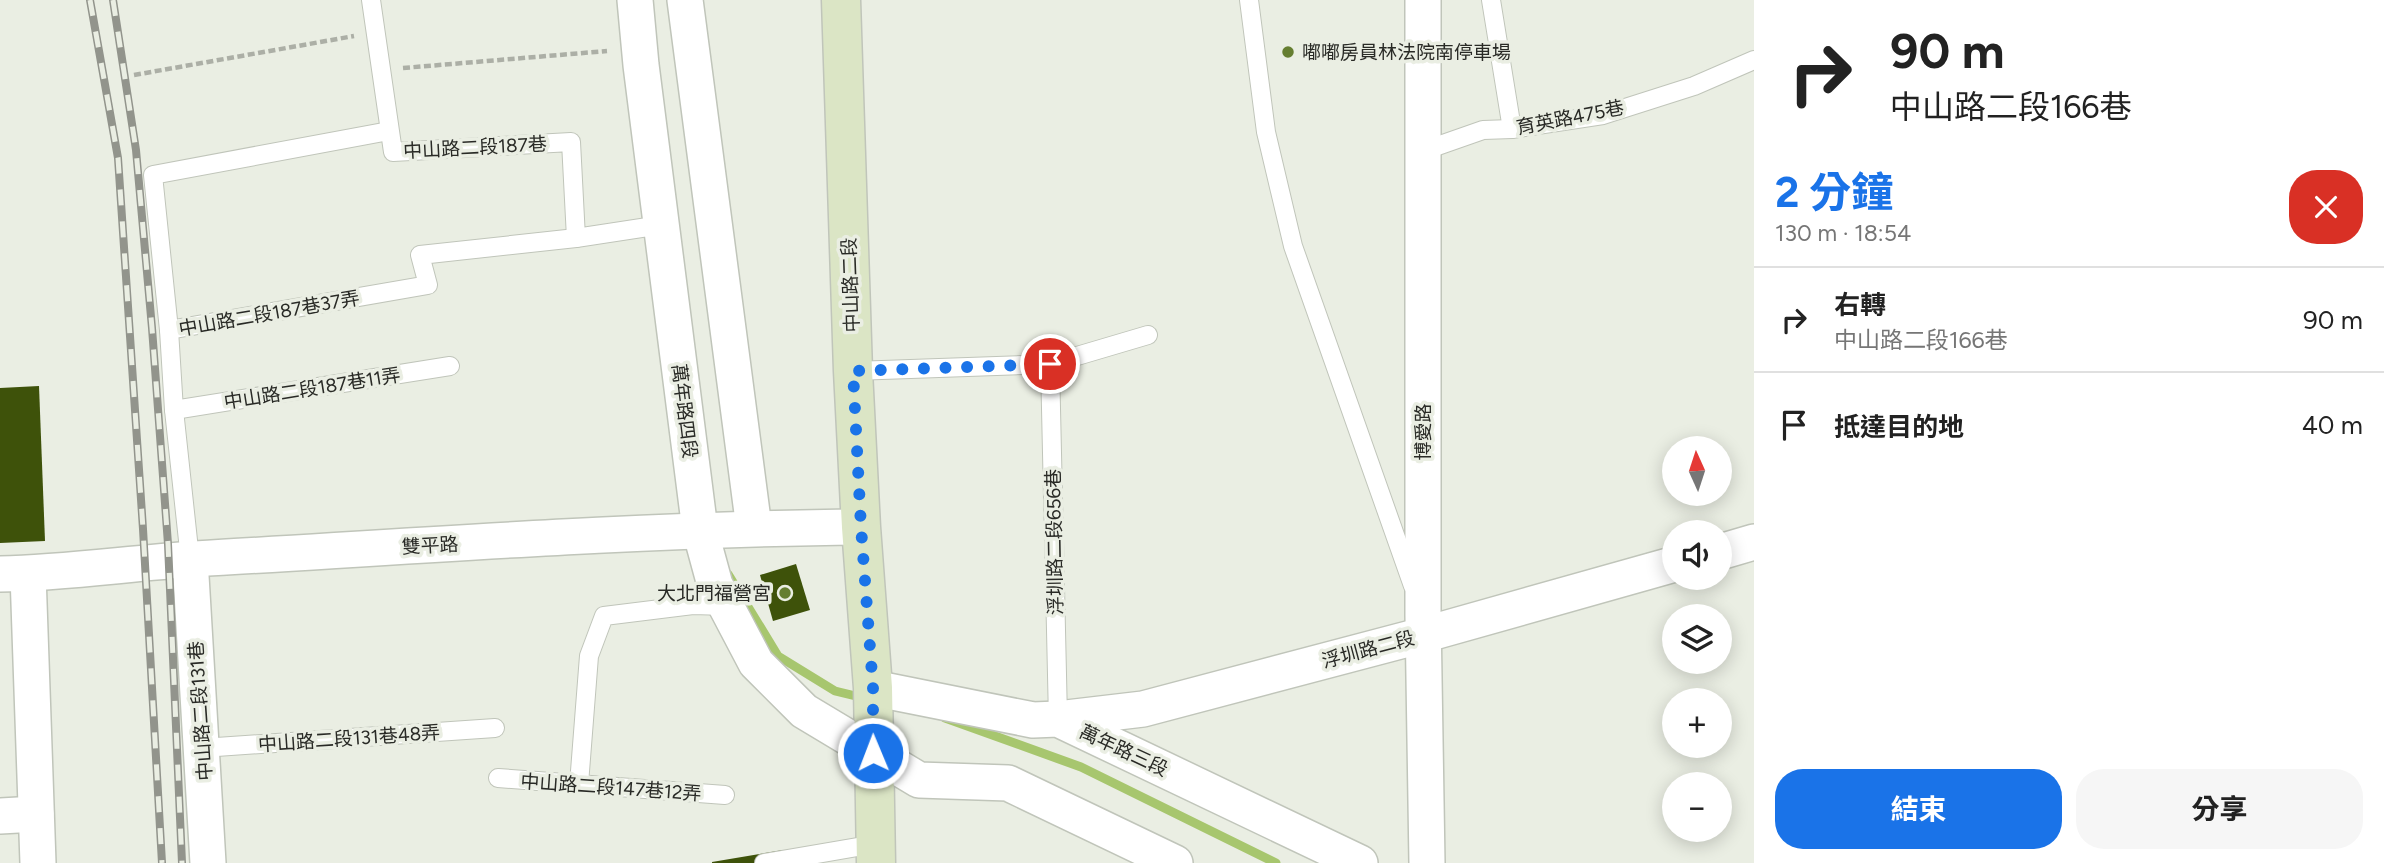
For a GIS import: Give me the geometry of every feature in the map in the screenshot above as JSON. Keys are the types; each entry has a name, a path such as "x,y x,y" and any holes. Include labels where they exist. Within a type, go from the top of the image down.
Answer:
{"street":[{"name":"萬年路四段","path":"635,0 700,530 715,585 756,663 804,711 873,753"},
{"path":"685,0 754,528"},
{"name":"中山路二段","path":"841,0 853,371 873,688 875,854"},
{"name":"博愛路","path":"1423,0 1423,625 1427,863"},
{"name":"雙平路","path":"14,574 190,559 700,530 861,527"},
{"path":"1732,548 1754,542"},
{"name":"中山路二段131巷","path":"190,559 208,863"},
{"name":"浮圳路二段","path":"1058,719 1143,709 1423,625 1662,567"},
{"path":"14,574 38,863"},
{"name":"萬年路三段","path":"873,688 1033,720 1058,719 1360,863"},
{"path":"873,753 919,780 1008,783 1175,863"},
{"path":"0,816 36,814"}],"lane":[{"name":"中山路二段187巷","path":"371,0 393,152 571,142 576,238"},
{"path":"1249,0 1266,132 1293,246 1423,625"},
{"path":"1491,0 1512,129"},
{"name":"育英路475巷","path":"1423,151 1483,130 1512,129 1603,115 1694,86 1754,60"},
{"name":"中山路二段187巷37弄","path":"389,131 153,175 170,330 428,285 420,255 576,238"},
{"path":"576,238 661,225"},
{"path":"170,330 174,410 190,559"},
{"path":"853,371 1050,364 1148,335"},
{"name":"浮圳路二段656巷","path":"1050,364 1058,719"},
{"name":"中山路二段187巷11弄","path":"174,410 450,366"},
{"path":"579,784 589,656 604,616 693,605 726,606"},
{"name":"中山路二段131巷48弄","path":"202,748 495,728"},
{"name":"中山路二段147巷12弄","path":"498,778 724,795"},
{"path":"764,863 875,854"}],"path":[{"path":"134,75 376,32"},
{"path":"382,70 640,48"}],"building":[{"path":"39,386 45,541 0,543 0,388"},
{"name":"大北門福營宮","path":"796,564 810,610 773,621 760,575"},
{"path":"783,850 785,863 712,863 712,862"}],"waterway":[{"path":"728,574 778,656 835,691 864,698"},
{"path":"945,718 1081,767 1276,863"}],"railway":[{"path":"90,0 118,158 162,863"},
{"path":"113,0 136,150 152,328 168,544 182,863"}],"place":[{"name":"嘟嘟房員林法院南停車場","path":"1288,52"},
{"name":"大北門福營宮","path":"785,593"}],"route":[{"path":"873,753 873,688 853,371 1050,364"}]}
